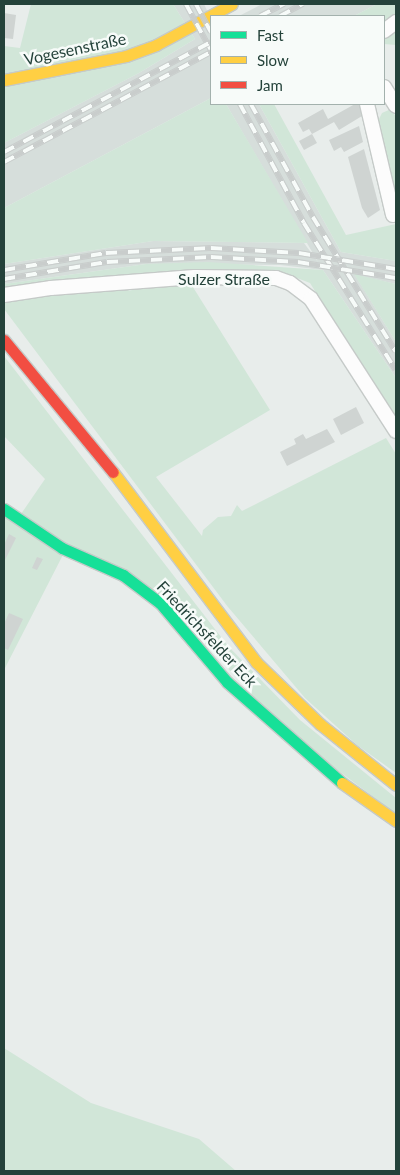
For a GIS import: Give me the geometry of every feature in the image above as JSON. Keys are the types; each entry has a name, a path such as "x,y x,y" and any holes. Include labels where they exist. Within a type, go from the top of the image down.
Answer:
{"street":[{"name":"Vogesenstraße","path":"211,15 232,4"},
{"name":"Vogesenstraße","path":"4,80 126,56 156,44 210,16"},
{"path":"385,89 396,106"},
{"path":"367,105 393,215"},
{"name":"Sulzer Straße","path":"4,296 51,288 195,277 276,278 300,288 312,299 368,384 396,431"},
{"path":"4,340 91,444 256,662 320,724 396,785"},
{"name":"Friedrichsfelder Eck","path":"4,509 62,548 131,581 160,603 226,682 334,777 396,820"}],"shaded area":[{"path":"173,4 204,4 210,17 210,99 4,208 4,143 139,73 195,39"},
{"path":"262,4 377,4 356,15 241,15"},
{"path":"227,105 260,105 341,252 396,261 396,284 355,275 396,342 396,378 323,270 280,265 146,264 4,284 4,264 153,241 304,243 318,262"}],"green space":[{"path":"31,4 173,4 195,39 139,73 4,143 4,46 20,48"},
{"path":"377,4 396,4 396,45 385,44 385,15 356,15"},
{"path":"210,99 210,105 227,105 308,243 153,241 4,264 4,208"},
{"path":"260,105 275,105 346,235 396,224 396,261 341,252"},
{"path":"391,109 396,117 396,209 378,121 382,113"},
{"path":"208,262 323,270 396,378 396,422 310,283 297,278 277,274 149,275 128,291 156,284 191,284 270,410 156,477 202,536 203,530 218,517 231,516 237,505 242,511 386,438 396,454 396,773 357,745 305,698 228,607 4,309 4,284 146,264"},
{"path":"354,274 396,284 396,342"},
{"path":"4,356 228,646 300,720 396,798 396,814 283,729 165,599 68,545 4,670 4,503 21,514 45,479 4,436"},
{"path":"4,1048 91,1103 199,1139 236,1171 4,1171"}],"building":[{"path":"4,13 16,15 13,39 4,38"},
{"path":"353,105 360,105 362,116 339,130 334,122 312,134 309,129 303,132 298,123 323,109 328,119"},
{"path":"359,126 363,142 344,152 341,147 334,151 329,140"},
{"path":"312,134 317,143 304,150 299,141"},
{"path":"364,149 380,210 368,218 362,208 348,157"},
{"path":"356,407 364,423 341,435 333,419"},
{"path":"327,429 335,442 287,466 280,452 296,444 294,439 303,434 306,439"},
{"path":"9,534 16,538 4,562 4,545"},
{"path":"37,557 43,559 37,570 32,568"},
{"path":"9,613 23,619 8,650 4,648 4,624"}],"railway":[{"path":"186,4 210,48"},
{"path":"196,4 210,30"},
{"path":"262,15 284,4"},
{"path":"282,15 303,4"},
{"path":"4,152 210,43"},
{"path":"4,162 210,53"},
{"path":"241,105 304,223 396,370"},
{"path":"252,105 313,217 396,352"},
{"path":"4,270 106,253 211,248 299,253 396,269"},
{"path":"4,279 107,262 211,257 298,262 396,278"}],"traffic: fast":[{"path":"4,509 62,548 123,575 160,603 227,682 342,783"}],"traffic: slow":[{"path":"212,15 232,4"},
{"path":"4,80 126,56 156,45 210,16"},
{"path":"113,472 256,662 320,724 396,785"},
{"path":"342,783 396,821"}],"traffic: jam":[{"path":"4,340 113,472"}]}
